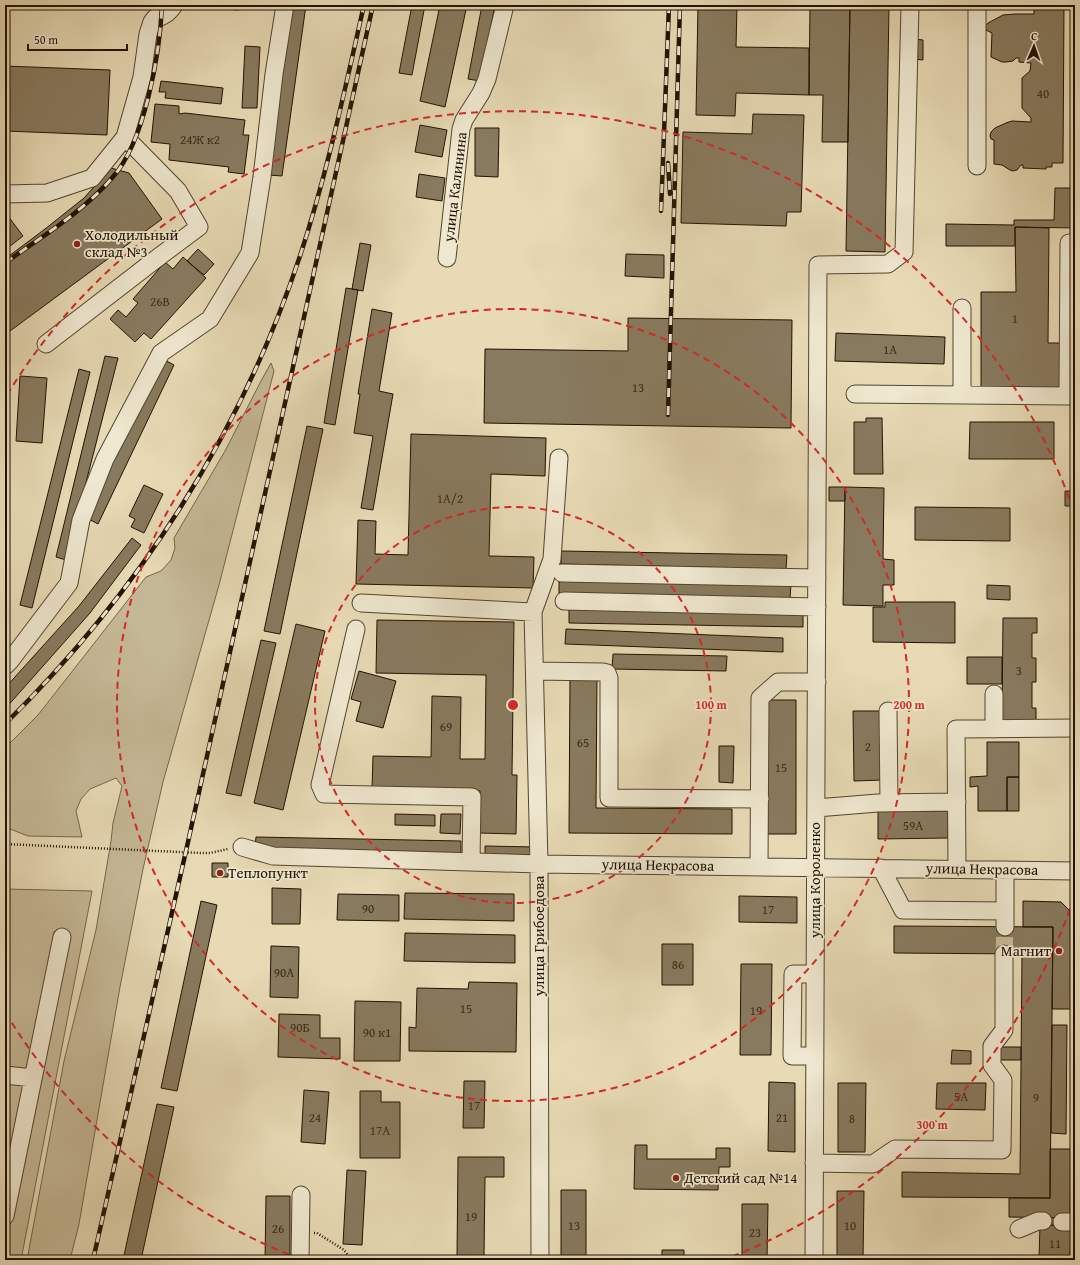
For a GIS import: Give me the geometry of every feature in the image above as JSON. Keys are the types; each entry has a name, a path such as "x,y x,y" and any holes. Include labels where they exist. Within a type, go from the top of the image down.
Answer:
{"street":[{"path":"5,194 47,193 92,178 125,137 142,77 150,25 155,18 161,18 174,5"},
{"path":"5,666 69,583 81,520 105,459 161,354 210,319 250,253 262,177 274,74 285,5"},
{"name":"улица Калинина","path":"447,258 461,129 464,120 481,93 487,79 505,5"},
{"name":"улица Короленко","path":"814,1260 818,265 888,264 904,252 910,5"},
{"path":"977,5 977,166"},
{"path":"46,344 199,227 178,190 125,137"},
{"path":"855,394 1068,396 1072,387 1069,243 1075,243"},
{"path":"962,308 962,394"},
{"path":"361,603 533,612 552,559 559,458"},
{"path":"562,573 817,578"},
{"path":"564,601 817,606"},
{"name":"улица Грибоедова","path":"533,612 539,864 540,1260"},
{"path":"356,629 320,785 324,794 472,797 471,862"},
{"path":"535,671 608,673 609,798 760,799"},
{"path":"759,867 760,698 778,682 817,682"},
{"path":"994,694 994,729"},
{"path":"888,711 889,803"},
{"path":"957,869 956,729 1075,728"},
{"path":"816,808 889,803 957,802"},
{"name":"улица Некрасова","path":"242,847 273,856 539,864 1075,871"},
{"path":"881,868 903,910 1005,919 1005,870"},
{"path":"5,1216 62,937"},
{"path":"814,1164 873,1164 895,1149 1002,1150 1003,1080 992,1065 992,1046 1004,1030 1004,954"},
{"path":"815,974 793,974 792,1056 815,1056"},
{"path":"5,1075 33,1078"},
{"path":"300,1260 301,1195"},
{"path":"1019,1229 1038,1221 1043,1221"}],"path":[{"path":"5,844 201,853 242,847"},
{"path":"300,1230 317,1233 344,1250 352,1260"}],"shaded area":[{"path":"271,363 274,371 219,585 163,782 143,869 120,987 79,1224 70,1260 27,1260 64,1061 96,930 113,823 122,786 116,778 90,789 81,799 76,811 82,837 28,836 5,827 5,748 38,715 146,577 161,571 171,560 175,548 174,538 225,451"},
{"path":"5,889 92,891 21,1260 5,1260"}],"building":[{"path":"192,5 240,5 239,10 192,7"},
{"path":"292,5 306,5 282,176 268,175"},
{"path":"412,5 425,5 412,75 399,73"},
{"path":"440,5 467,5 445,107 420,101"},
{"path":"482,5 495,5 480,81 468,79"},
{"path":"698,5 737,5 736,47 809,48 809,95 736,93 735,116 696,115"},
{"path":"810,5 850,5 848,142 822,142 823,95 809,95"},
{"path":"850,5 889,5 885,252 846,251"},
{"path":"1030,5 1064,5 1063,163 1052,163 1052,167 1046,167 1046,169 1023,168 1023,165 1021,165 1017,170 1013,171 1002,165 994,164 994,140 991,139 990,136 991,132 995,128 1006,123 1012,121 1031,122 1031,118 1022,108 1022,78 1030,71 1031,63 1019,62 1019,58 1016,58 1013,61 1002,62 991,57 992,33 986,30 985,27 988,23 1003,15 1034,14 1034,9"},
{"path":"914,39 923,40 923,60 913,59"},
{"path":"245,46 260,47 257,108 242,108"},
{"path":"5,66 110,70 107,135 5,131"},
{"path":"161,81 223,88 221,104 165,98 166,92 159,92"},
{"path":"155,104 179,106 179,114 185,113 245,120 243,135 249,135 244,174 228,172 229,167 169,160 170,144 151,142"},
{"path":"753,114 804,115 801,212 787,212 786,226 681,223 683,132 752,134"},
{"path":"420,125 447,130 442,157 415,152"},
{"path":"475,128 499,128 498,177 475,176"},
{"name":"Холодильный склад №3","path":"111,168 129,173 162,219 10,331 5,323 5,259 84,198"},
{"path":"419,174 445,178 442,201 416,197"},
{"path":"1055,188 1075,188 1075,228 1015,227 1015,246 946,246 946,224 1014,225 1014,220 1054,220"},
{"path":"5,212 23,236 5,250"},
{"path":"1015,227 1049,228 1048,343 1060,343 1060,388 981,387 981,292 1016,292"},
{"path":"360,243 371,245 363,291 352,289"},
{"path":"198,249 214,264 204,275 187,261"},
{"path":"626,254 664,255 664,278 625,276"},
{"path":"183,257 206,278 151,339 144,333 135,342 110,319 118,310 126,317 138,303 133,299 165,262 173,269"},
{"path":"346,288 358,290 335,425 324,423"},
{"path":"372,309 392,313 379,391 393,394 373,510 361,508 373,436 354,433 360,394 358,394"},
{"path":"628,318 792,320 791,428 484,423 485,349 628,351"},
{"path":"836,333 945,337 944,364 835,361"},
{"path":"105,356 118,358 66,560 56,557"},
{"path":"163,359 174,365 98,524 85,517"},
{"path":"79,369 90,372 32,608 20,605"},
{"path":"20,376 47,378 42,443 16,441"},
{"path":"866,418 882,418 883,474 854,474 854,422 866,422"},
{"path":"970,422 1054,422 1054,459 969,459"},
{"path":"307,426 323,429 280,634 264,631"},
{"path":"411,434 546,438 545,476 491,474 489,556 534,557 533,588 356,584 358,520 376,521 375,554 408,555"},
{"path":"144,485 163,494 144,533 131,527 135,519 129,516"},
{"path":"829,487 845,487 845,501 829,501"},
{"path":"845,487 884,488 883,559 894,560 894,585 883,585 883,606 843,605"},
{"path":"1065,491 1075,491 1075,506 1065,506"},
{"path":"915,507 1010,508 1010,541 915,540"},
{"path":"132,538 141,545 90,613 5,709 5,688 79,606"},
{"path":"561,551 787,555 786,569 561,564"},
{"path":"559,580 791,584 790,598 559,594"},
{"path":"987,585 1010,586 1010,600 987,599"},
{"path":"885,602 955,602 955,643 873,642 873,607 885,607"},
{"path":"569,608 803,613 803,627 569,623"},
{"path":"1003,618 1037,618 1037,633 1032,633 1032,658 1036,658 1036,682 1032,682 1032,708 1036,708 1036,722 1002,722"},
{"path":"377,620 514,622 512,775 517,775 516,834 479,833 480,791 372,789 373,756 431,757 432,696 461,697 460,759 485,759 486,675 376,673"},
{"path":"296,624 325,631 283,810 254,803"},
{"path":"566,629 783,638 783,652 565,644"},
{"path":"261,640 276,643 241,796 226,793"},
{"path":"613,654 727,656 726,671 612,669"},
{"path":"967,657 1002,657 1002,684 967,684"},
{"path":"359,671 396,681 383,728 356,721 361,702 351,699"},
{"path":"570,676 597,676 596,808 732,809 732,834 569,833"},
{"path":"767,700 796,700 796,834 767,834"},
{"path":"853,711 881,711 882,780 854,781"},
{"path":"987,742 1019,742 1019,777 1007,777 1007,811 978,811 978,786 970,787 970,777 987,776"},
{"path":"719,746 734,746 733,783 719,782"},
{"path":"1007,777 1019,777 1019,811 1007,811"},
{"path":"878,811 948,811 948,838 878,839"},
{"path":"395,814 435,815 435,826 395,825"},
{"path":"441,814 461,814 460,834 440,833"},
{"path":"256,837 461,841 461,857 255,847"},
{"path":"485,846 536,847 535,859 485,858"},
{"name":"Теплопункт","path":"212,863 228,863 228,877 212,877"},
{"path":"272,888 301,889 300,924 272,924"},
{"path":"405,893 514,894 514,921 404,919"},
{"path":"338,894 399,895 399,921 337,920"},
{"path":"739,896 797,897 797,923 739,922"},
{"path":"201,901 217,905 177,1091 161,1088"},
{"path":"1023,901 1061,902 1073,914 1073,1009 1052,1009 1053,927 1023,927"},
{"path":"894,926 1053,927 1050,1198 902,1197 902,1172 1020,1174 1022,954 894,953"},
{"path":"405,933 515,935 515,963 404,961"},
{"path":"662,944 693,944 693,985 662,985"},
{"path":"271,946 299,947 298,998 270,997"},
{"path":"741,964 772,964 771,1055 740,1055"},
{"path":"469,982 517,983 516,1052 409,1051 409,1027 416,1028 417,988 468,989"},
{"path":"355,1001 401,1002 400,1061 354,1061"},
{"path":"279,1014 320,1015 320,1038 340,1038 340,1059 278,1057"},
{"path":"1052,1025 1067,1025 1066,1134 1051,1133"},
{"path":"999,1047 1021,1047 1021,1060 998,1060"},
{"path":"952,1050 971,1051 971,1064 951,1064"},
{"path":"464,1081 485,1081 484,1128 463,1128"},
{"path":"769,1082 795,1083 795,1152 768,1151"},
{"path":"838,1083 866,1083 865,1152 838,1152"},
{"path":"937,1083 986,1083 985,1110 936,1109"},
{"path":"304,1090 329,1092 325,1144 301,1142"},
{"path":"360,1091 381,1091 381,1102 400,1102 400,1158 360,1158"},
{"path":"157,1104 174,1107 141,1260 123,1260"},
{"name":"Детский сад №14","path":"635,1145 647,1145 647,1159 716,1159 716,1148 730,1148 730,1167 719,1167 718,1190 634,1189"},
{"path":"1050,1149 1071,1149 1070,1218 1009,1217 1009,1198 1050,1198"},
{"path":"458,1157 504,1157 504,1177 485,1177 484,1256 457,1256"},
{"path":"347,1170 366,1171 362,1245 343,1244"},
{"path":"561,1190 586,1190 586,1260 561,1260"},
{"path":"837,1191 864,1191 863,1260 837,1259"},
{"path":"266,1196 290,1196 290,1260 265,1260"},
{"path":"742,1204 768,1204 767,1260 742,1260"},
{"path":"1043,1217 1062,1218 1062,1225 1043,1225"},
{"path":"1040,1225 1071,1226 1070,1260 1039,1260"},
{"path":"662,1250 684,1250 684,1260 662,1260"}],"tunnel":[{"path":"1004,954 1005,927"}],"railway":[{"path":"5,263 61,224 88,202 112,178 124,162 142,120 149,96 158,47 162,5"},
{"path":"5,724 54,673 99,620 142,565 181,507 216,447 248,386 276,322 310,225 335,131 364,5"},
{"path":"93,1260 186,851 373,5"},
{"path":"661,211 669,5"},
{"path":"668,415 680,5"},
{"path":"668,163 670,194"}],"place":[{"name":"Холодильный склад №3","path":"77,244"},
{"name":"Теплопункт","path":"220,873"},
{"name":"Магнит","path":"1059,951"},
{"name":"Детский сад №14","path":"676,1178"}]}
